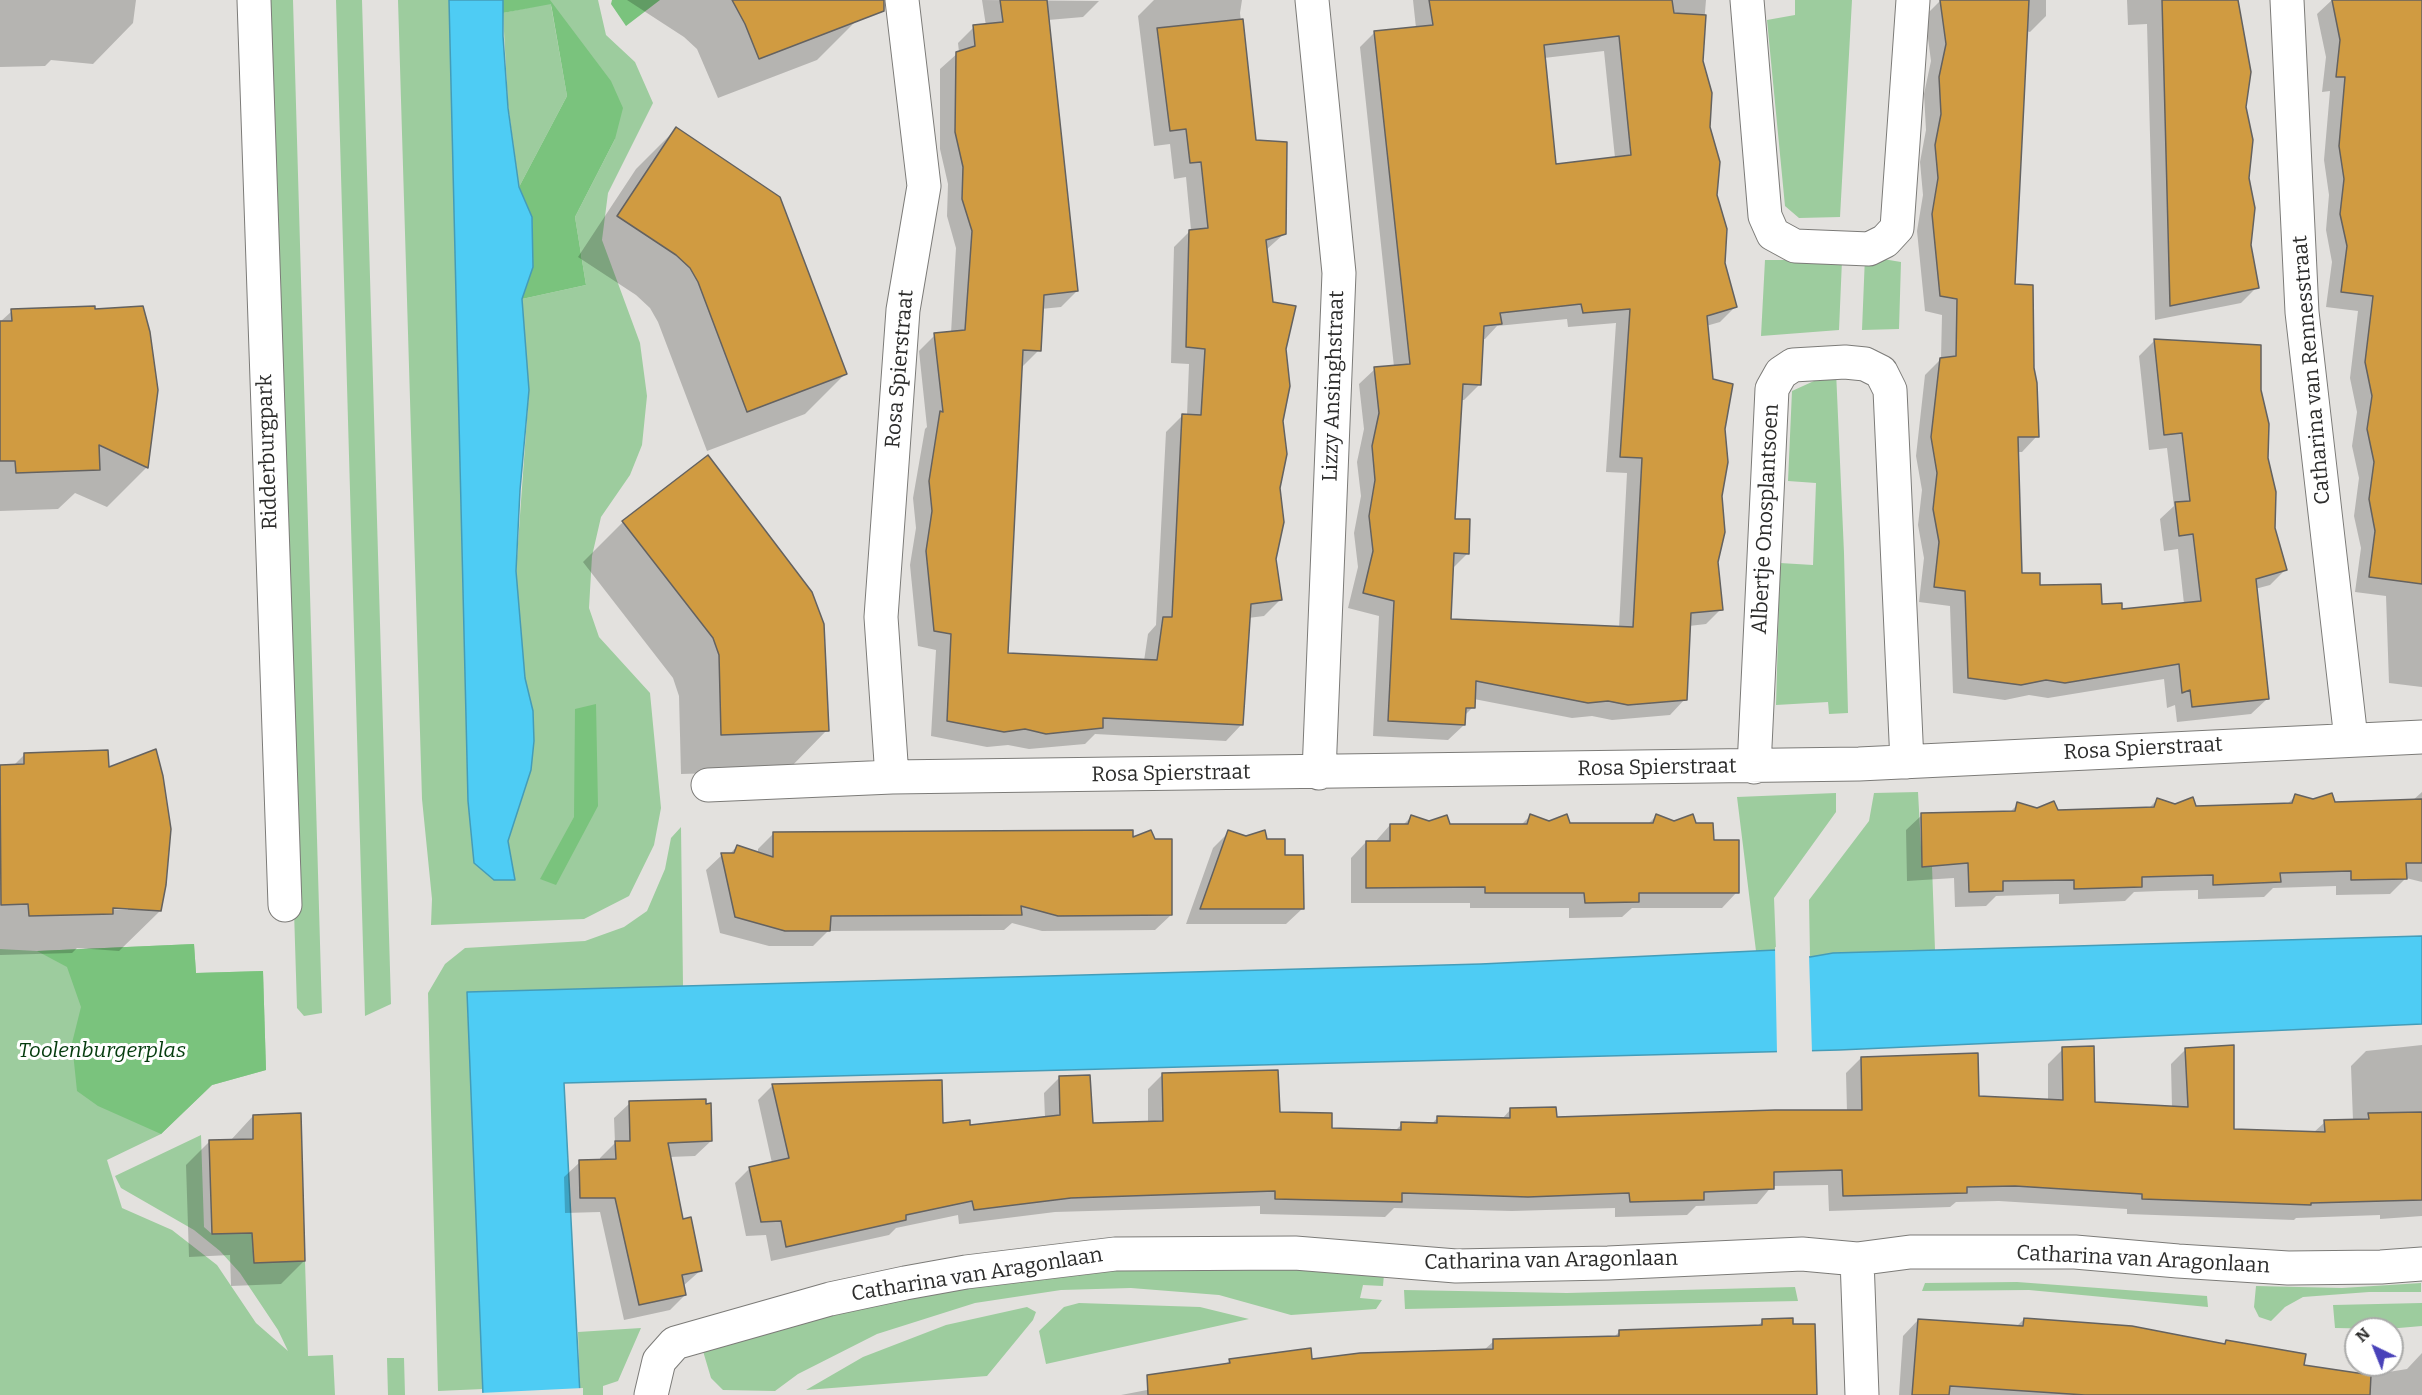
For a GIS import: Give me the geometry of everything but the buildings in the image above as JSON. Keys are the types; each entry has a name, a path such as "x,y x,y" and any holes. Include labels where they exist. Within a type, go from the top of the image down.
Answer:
{"street":[{"name":"Ridderburgpark","path":"254,0 285,905"},
{"name":"Rosa Spierstraat","path":"892,777 882,616 903,310 924,186 902,0"},
{"name":"Lizzy Ansinghstraat","path":"1312,0 1339,273 1319,773"},
{"path":"1748,0 1765,216 1773,234 1795,246 1869,249 1885,242 1897,228 1913,0"},
{"name":"Catharina van Rennesstraat","path":"2287,0 2302,312 2351,739"},
{"name":"Albertje Onosplantsoen","path":"1755,767 1772,389 1781,373 1793,365 1845,362 1864,364 1881,372 1890,390 1908,762"},
{"name":"Rosa Spierstraat","path":"708,785 892,777 1755,767 1908,762 2422,737"},
{"name":"Catharina van Aragonlaan","path":"651,1395 659,1361 675,1343 830,1299 905,1283 966,1272 1114,1254 1295,1253 1456,1266 1608,1263 1803,1254 1857,1259 1910,1252 2075,1252 2288,1268 2381,1268 2422,1264"},
{"path":"1857,1259 1862,1395"}],"green space":[{"path":"266,0 293,0 322,1013 304,1016 297,1008"},
{"path":"336,0 362,0 391,1004 365,1016"},
{"path":"398,0 449,0 468,801 474,863 494,880 515,880 508,841 525,678 516,571 529,390 522,299 586,285 575,217 615,139 551,5 567,96 519,187 508,105 503,13 550,3 550,0 598,0 606,35 635,62 653,103 608,193 602,240 640,343 647,396 642,445 630,475 601,517 592,556 589,608 599,637 650,693 661,808 654,845 629,896 584,919 431,925 432,899 422,799"},
{"path":"503,0 550,0 611,81 623,108 615,139 575,217 586,285 522,299 533,267 532,217 519,187 567,96 551,4 503,13"},
{"path":"612,0 660,0 626,26 611,4"},
{"path":"1795,0 1852,0 1840,217 1799,218 1785,206 1767,20 1795,15"},
{"path":"1865,256 1901,262 1899,329 1862,330"},
{"path":"1765,260 1842,260 1839,330 1761,336"},
{"path":"1836,371 1848,713 1829,714 1828,702 1776,705 1780,563 1813,565 1816,483 1788,481 1792,391"},
{"path":"596,704 598,806 556,885 540,879 574,817 575,709"},
{"path":"1918,792 1922,865 1932,866 1935,950 1833,953 1810,957 1809,900 1869,821 1874,793"},
{"path":"1836,793 1836,812 1774,898 1776,950 1756,951 1737,797"},
{"path":"681,827 683,986 467,992 483,1389 438,1391 428,993 445,964 465,948 585,941 624,927 647,911 665,869 671,838"},
{"name":"Toolenburgerplas","path":"194,944 196,973 263,971 266,1070 212,1085 161,1134 107,1160 122,1208 172,1230 217,1265 256,1323 288,1351 278,1330 240,1273 220,1251 194,1230 121,1188 115,1176 201,1135 204,1227 212,1234 252,1233 254,1263 305,1261 308,1356 333,1355 335,1395 0,1395 0,949 37,951"},
{"path":"194,944 196,973 263,971 266,1070 212,1085 161,1134 98,1106 77,1091 72,1043 81,1007 67,967 37,951"},
{"path":"1255,1267 1384,1274 1383,1286 1363,1285 1360,1298 1382,1300 1376,1309 1291,1315 1219,1295 1131,1288 1061,1290 975,1303 877,1334 798,1374 775,1391 723,1390 711,1378 703,1351 909,1293 1111,1271"},
{"path":"2017,1282 2207,1296 2208,1307 2029,1290 1922,1291 1925,1283"},
{"path":"2421,1283 2421,1292 2369,1292 2303,1297 2285,1307 2271,1321 2259,1317 2254,1307 2256,1286 2342,1288"},
{"path":"1795,1287 1798,1301 1405,1309 1404,1290 1567,1293"},
{"path":"1079,1303 1200,1307 1249,1319 1046,1364 1039,1331 1064,1307"},
{"path":"2422,1303 2422,1326 2404,1328 2404,1317 2344,1317 2344,1328 2335,1328 2333,1305"},
{"path":"1027,1307 1036,1312 1033,1320 987,1376 806,1390 863,1357 946,1325"},
{"path":"641,1328 618,1381 603,1386 603,1395 580,1395 578,1332"},
{"path":"387,1358 404,1358 405,1395 388,1395"}],"water":[{"path":"449,0 503,0 508,108 519,187 532,217 533,267 522,299 529,390 520,490 516,571 525,678 533,711 534,741 531,770 508,841 515,880 494,880 474,863 468,801"},
{"path":"2422,936 2422,1024 1839,1050 564,1083 580,1395 483,1395 467,992 1481,964 1776,950 1810,957 1833,953"}],"pier":[{"path":"1775,947 1809,954 1812,1053 1777,1054"},
{"path":"583,1388 583,1395 480,1395 480,1393"}]}
